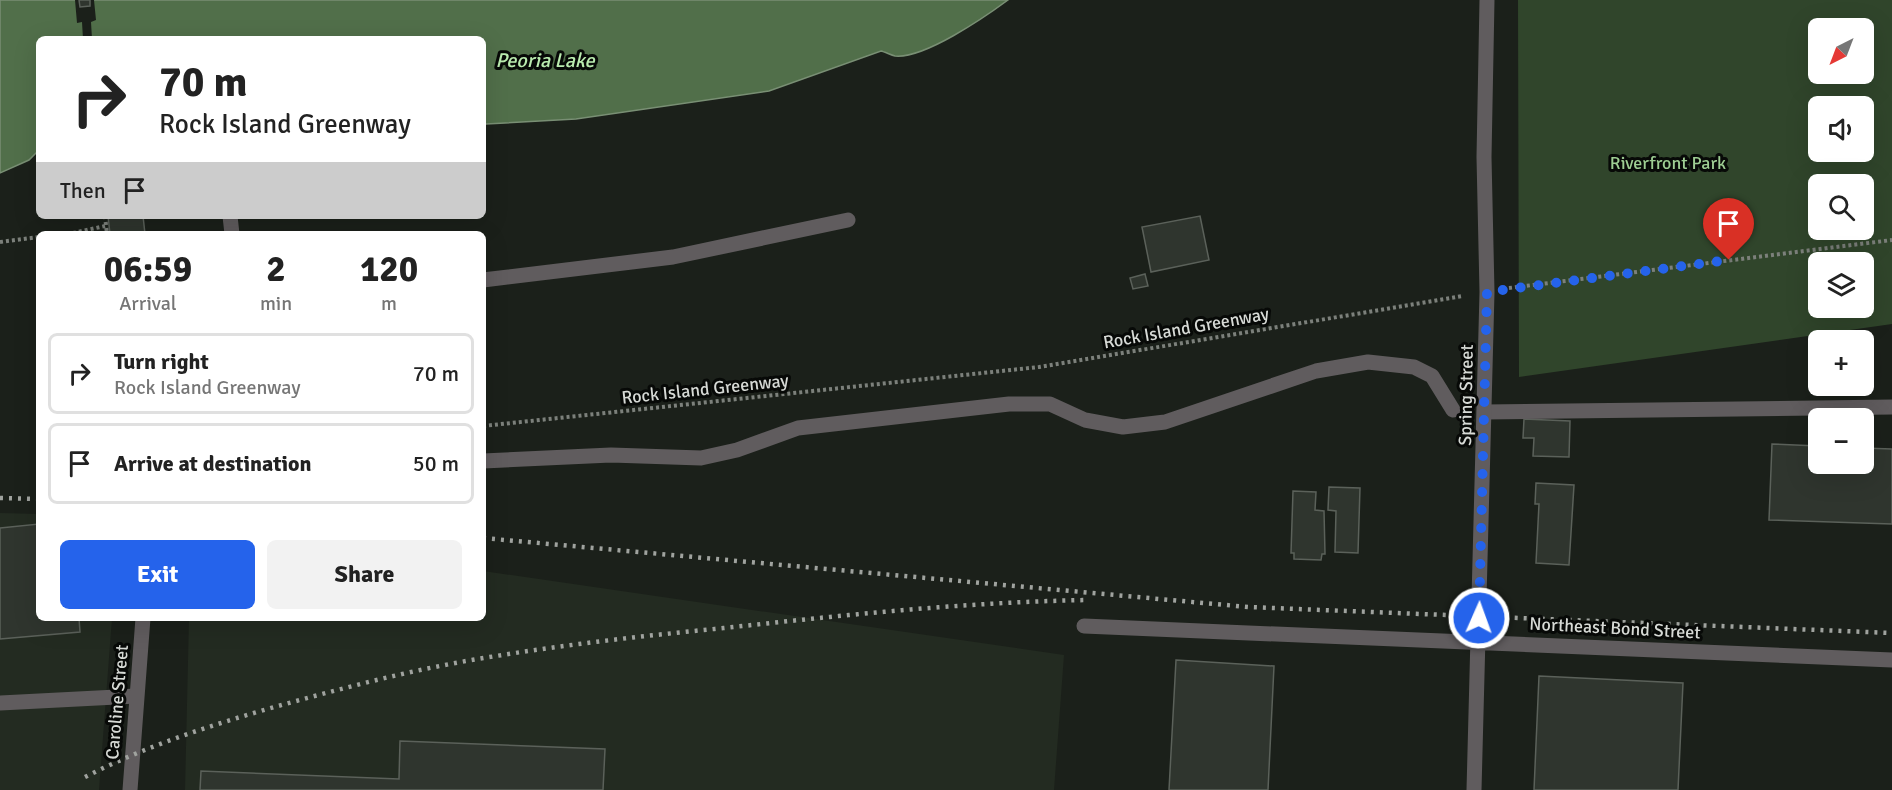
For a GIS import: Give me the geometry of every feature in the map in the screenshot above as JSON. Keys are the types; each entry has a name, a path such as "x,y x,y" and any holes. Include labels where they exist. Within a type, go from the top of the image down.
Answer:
{"street":[{"name":"Spring Street","path":"1474,790 1480,641 1487,292 1484,157 1487,0"},
{"path":"486,280 673,257 848,220"},
{"path":"486,461 610,455 701,458 737,450 798,428 1009,404 1050,404 1085,420 1123,427 1165,422 1316,371 1368,362 1414,367 1432,376 1453,410"},
{"path":"1485,412 1892,407"},
{"name":"Caroline Street","path":"130,790 143,621"},
{"name":"Northeast Bond Street","path":"1084,626 1892,660"},
{"path":"0,704 136,696"}],"path":[{"path":"86,231 105,226"},
{"path":"0,242 36,237"},
{"name":"Rock Island Greenway","path":"486,426 1039,367 1487,292 1892,240"}],"shaded area":[{"path":"0,513 36,514 36,621 112,621 99,790 0,790"},
{"path":"486,571 1064,655 1054,790 185,790 189,621 486,621"}],"green space":[{"name":"Riverfront Park","path":"1518,0 1892,0 1892,324 1850,330 1808,330 1808,336 1519,377"}],"water":[{"name":"Peoria Lake","path":"0,0 1008,0 954,36 922,51 895,56 881,51 769,91 576,119 486,124 486,36 36,36 36,153 29,160 0,173"}],"pier":[{"path":"75,0 94,0 96,20 91,22 92,36 83,36 82,22 77,23"}],"building":[{"path":"79,0 90,0 90,6 80,7"},
{"path":"1200,216 1209,260 1151,272 1142,227"},
{"path":"108,219 143,219 145,231 110,231"},
{"path":"1145,274 1148,286 1133,289 1130,278"},
{"path":"1524,419 1570,421 1569,457 1533,456 1534,438 1523,438"},
{"path":"1772,444 1808,446 1808,474 1874,474 1874,448 1892,449 1892,524 1769,520"},
{"path":"1536,483 1574,485 1569,565 1536,563 1539,504 1535,504"},
{"path":"1329,487 1360,488 1358,553 1335,552 1336,511 1328,510"},
{"path":"1293,491 1316,492 1315,510 1324,511 1325,554 1322,554 1321,560 1294,559 1294,553 1291,553"},
{"path":"36,524 36,621 79,621 80,632 0,639 0,528"},
{"path":"1176,660 1274,666 1268,790 1169,790"},
{"path":"1539,676 1683,683 1678,790 1534,790"},
{"path":"400,741 605,749 603,790 200,790 201,771 399,779"}],"railway":[{"path":"0,498 36,499"},
{"path":"486,538 1248,607 1892,633"},
{"path":"85,777 155,746 253,713 377,680 478,659 601,641 860,614 998,603 1089,600"}],"route":[{"path":"1479,618 1487,292 1729,260"}]}
